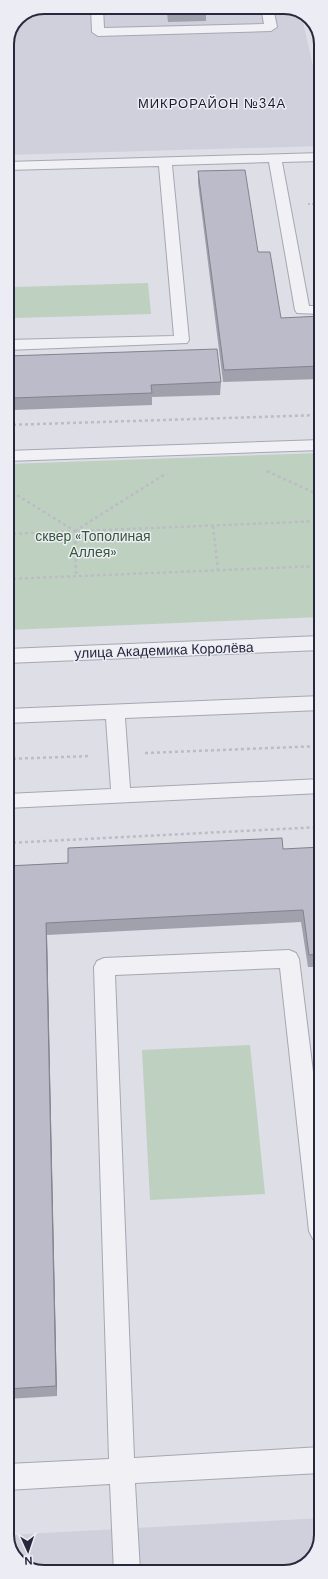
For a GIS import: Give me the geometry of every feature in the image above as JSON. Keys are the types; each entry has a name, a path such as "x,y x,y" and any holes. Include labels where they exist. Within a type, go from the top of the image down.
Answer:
{"street":[{"name":"улица Академика Королёва","path":"14,656 314,643"}],"lane":[{"path":"97,14 98,32 271,27 268,14"},
{"path":"14,166 314,157"},
{"path":"275,158 302,310 314,310"},
{"path":"14,345 182,340 165,162"},
{"path":"14,456 314,445"},
{"path":"14,716 314,704"},
{"path":"115,711 121,795"},
{"path":"14,801 314,786"},
{"path":"127,1565 104,967 289,959 314,1172"},
{"path":"14,1478 314,1460"}],"path":[{"path":"14,425 314,415"},
{"path":"266,471 314,493"},
{"path":"74,531 168,472"},
{"path":"14,493 74,531"},
{"path":"14,534 314,521"},
{"path":"213,526 218,571"},
{"path":"74,531 76,576"},
{"path":"14,579 314,566"},
{"path":"14,759 314,746"},
{"path":"14,843 314,828"}],"shaded area":[{"path":"44,14 286,14 295,16 303,20 314,71 314,146 14,155 14,44 16,33 19,27 27,19"},
{"path":"314,1518 314,1535 309,1552 304,1558 288,1565 42,1565 33,1563 24,1558 18,1550 14,1535"}],"green space":[{"path":"148,283 151,314 15,318 15,287"},
{"name":"сквер «Тополиная Аллея»","path":"314,453 314,617 14,630 14,464"},
{"path":"250,1045 265,1194 150,1200 142,1050"}],"building":[{"path":"245,170 258,252 270,252 281,318 314,316 314,366 224,370 198,171"},
{"path":"217,349 221,382 151,385 152,393 14,398 14,356"},
{"path":"282,838 283,849 314,847 314,955 309,955 303,910 46,923 56,1386 14,1389 14,866 68,863 68,848"}],"district":[{"name":"МИКРОРАЙОН №34А","path":"212,103"}]}
